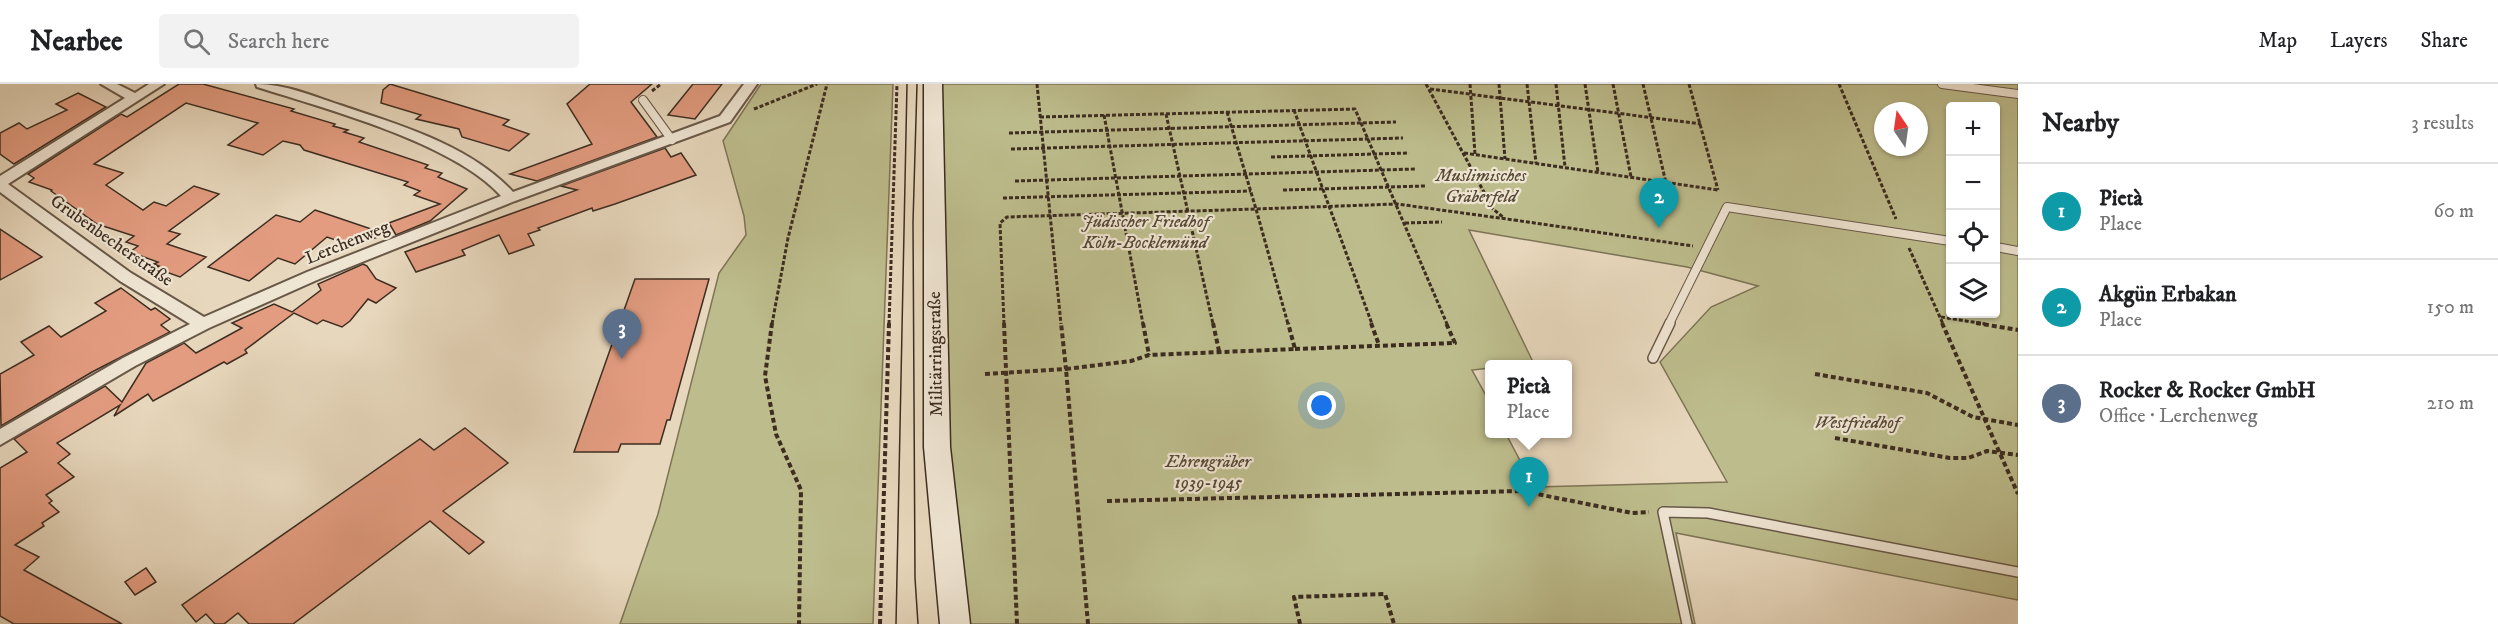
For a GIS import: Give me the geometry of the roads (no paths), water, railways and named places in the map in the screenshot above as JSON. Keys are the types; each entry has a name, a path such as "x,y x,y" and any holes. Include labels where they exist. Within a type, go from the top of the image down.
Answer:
{"main road":[{"name":"Militärringstraße","path":"933,84 937,447 955,624"}],"street":[{"path":"107,84 135,98"},
{"path":"0,184 158,84"},
{"path":"262,84 370,119 450,153 498,182 510,198"},
{"name":"Lerchenweg","path":"0,438 129,362 203,324 312,276 510,198 725,119 751,84"},
{"name":"Grubenbecherstraße","path":"0,184 130,278 203,324"}],"lane":[{"path":"1942,84 2018,94"},
{"path":"643,100 672,140"},
{"path":"1653,358 1727,207 1946,240"},
{"path":"2000,249 2018,251"},
{"path":"1687,624 1663,512 1708,513 2018,572"}],"tram line":[{"path":"896,624 907,84"},
{"path":"917,84 913,222 915,578 918,624"}],"place":[{"name":"Akgün Erbakan","path":"1659,228"},
{"name":"Rocker & Rocker GmbH","path":"622,359"},
{"name":"Pietà","path":"1529,507"}],"park label":[{"name":"Muslimisches Gräberfeld","path":"1481,185"},
{"name":"Jüdischer Friedhof Köln-Bocklemünd","path":"1145,231"},
{"name":"Westfriedhof","path":"1857,422"},
{"name":"Ehrengräber 1939-1945","path":"1208,472"}]}
